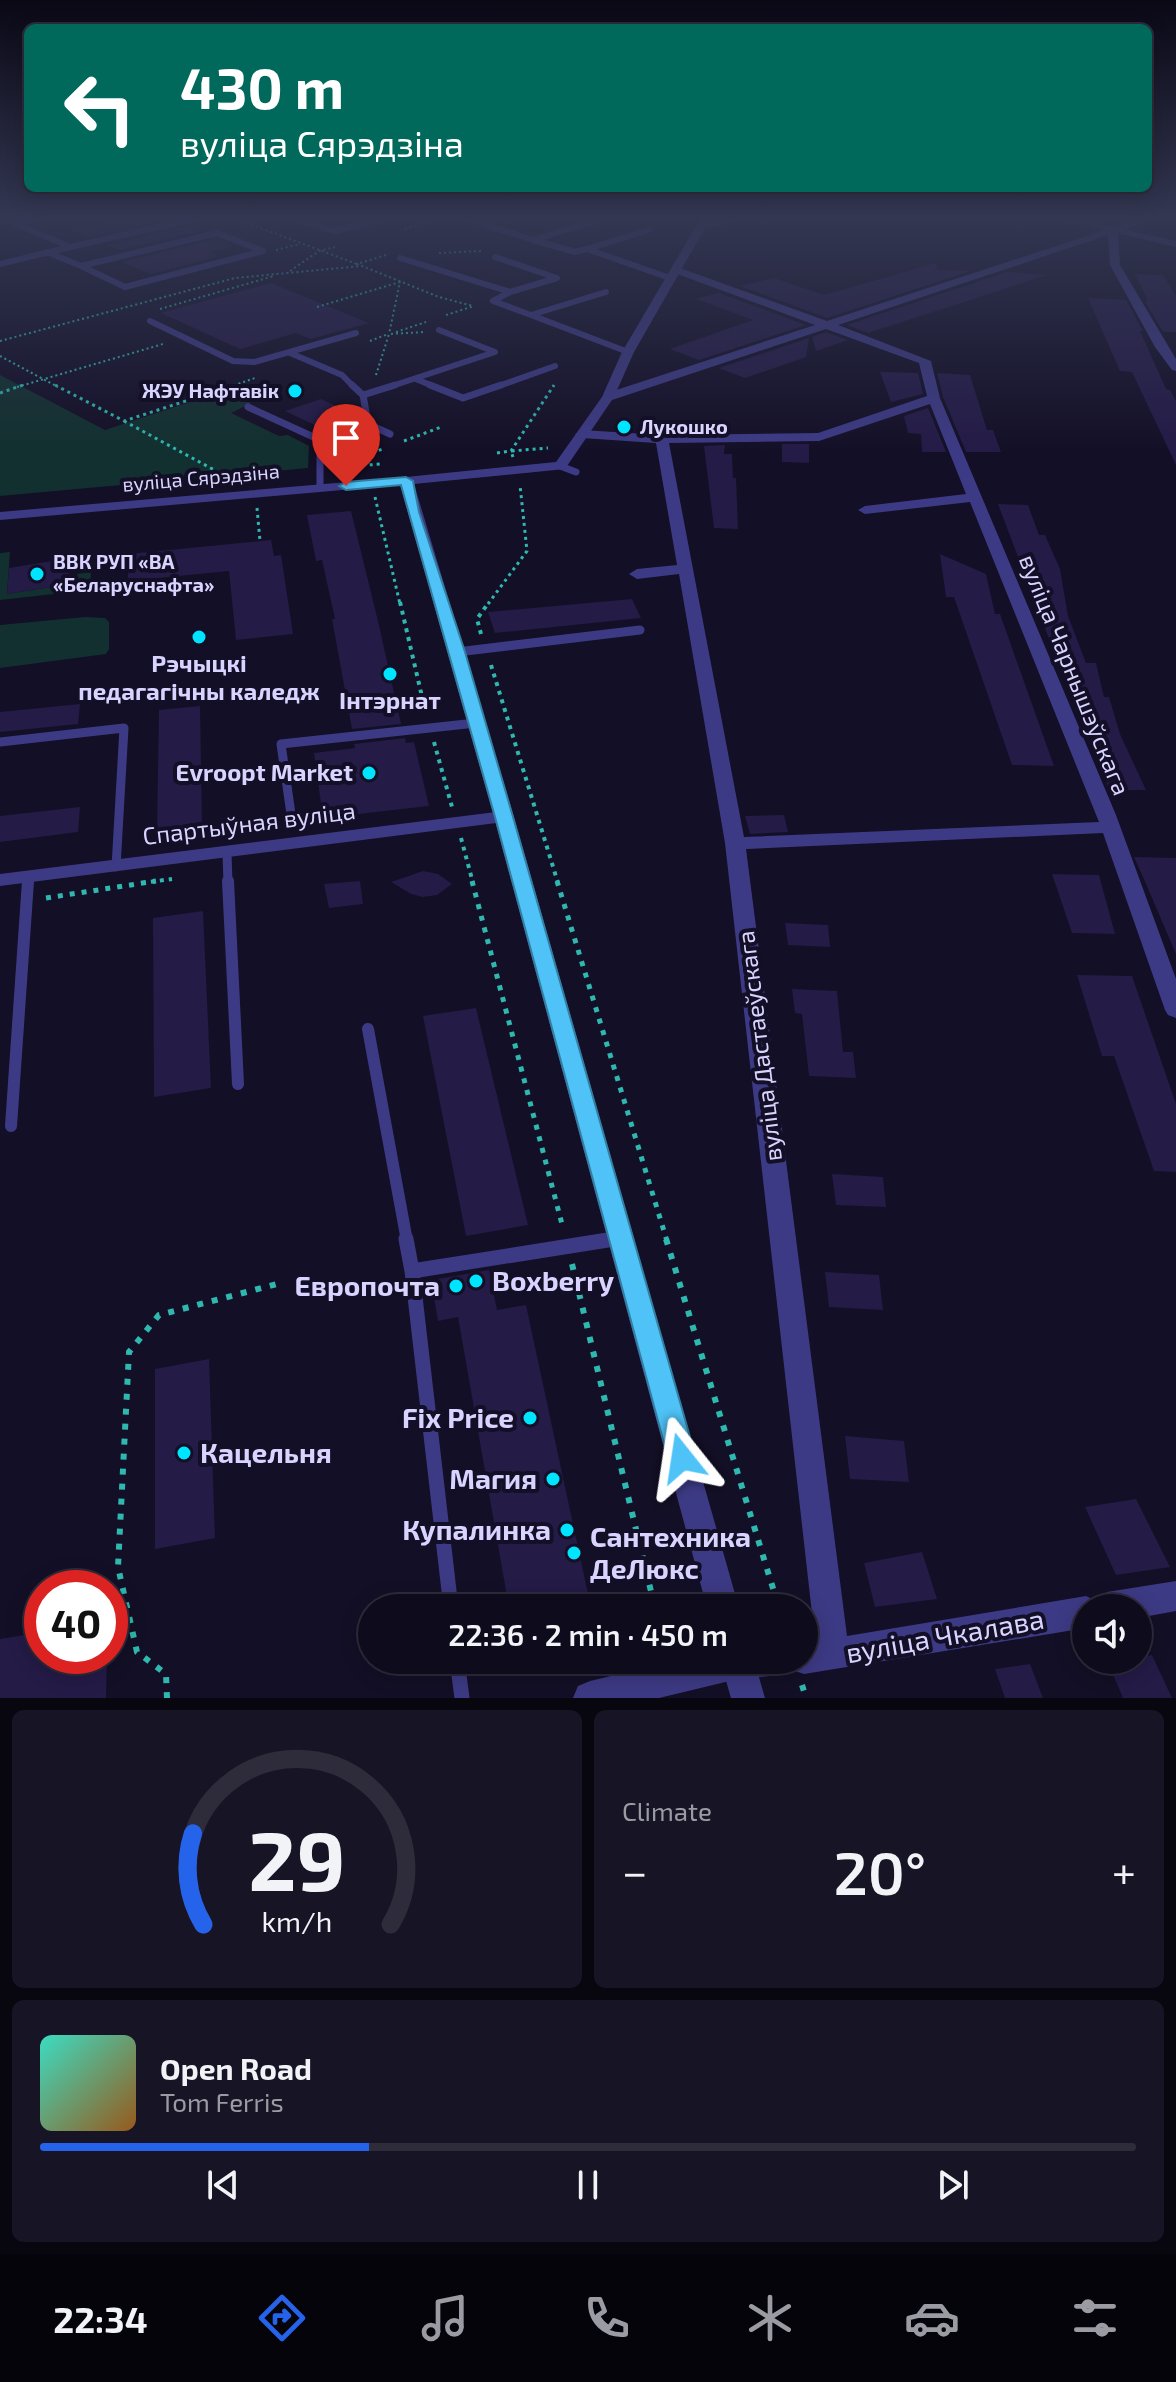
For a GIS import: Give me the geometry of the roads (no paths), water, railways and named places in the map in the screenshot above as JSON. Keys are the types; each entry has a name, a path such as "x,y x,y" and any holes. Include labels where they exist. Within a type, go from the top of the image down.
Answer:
{"street":[{"path":"661,295 628,352 608,397 582,434 568,469 515,460 406,481 504,817 719,1594"},
{"path":"740,295 828,323"},
{"path":"608,397 913,295"},
{"path":"1133,295 1176,367"},
{"name":"вуліца Чарнышэўскага","path":"828,323 925,361 934,398 1110,827 1176,1010"},
{"path":"582,434 662,439 819,437 934,398"},
{"name":"вуліца Дастаеўскага","path":"662,439 735,843 819,1656"},
{"name":"вуліца Сярэдзіна","path":"0,516 406,481"},
{"path":"865,510 975,497"},
{"path":"637,574 686,569"},
{"name":"Спартыўная вуліца","path":"0,880 504,817"},
{"path":"735,843 1110,827"},
{"path":"1152,1600 1176,1596"},
{"name":"вуліца Чкалава","path":"819,1656 1072,1614"},
{"path":"590,1698 692,1674"},
{"path":"748,1674 748,1698"}],"lane":[{"path":"504,295 493,301 628,352"},
{"path":"531,315 595,295"},
{"path":"150,321 233,361 254,362 356,333"},
{"path":"363,395 495,352 439,330"},
{"path":"289,353 342,375 363,395 368,424"},
{"path":"416,379 463,398 555,366"},
{"path":"248,407 320,440 368,424 390,434"},
{"path":"320,440 320,488"},
{"path":"457,652 640,630"},
{"path":"291,814 281,744 476,723"},
{"path":"0,742 124,728 116,867"},
{"path":"227,854 238,1084"},
{"path":"11,1126 28,877"},
{"path":"368,1029 412,1271 449,1594"},
{"path":"412,1271 622,1237"},
{"path":"459,1674 462,1698"}],"place":[{"name":"ЖЭУ Нафтавік","path":"295,391"},
{"name":"Лукошко","path":"624,427"},
{"name":"ВВК РУП «ВА «Беларуснафта»","path":"37,574"},
{"name":"Рэчыцкі педагагічны каледж","path":"199,637"},
{"name":"Інтэрнат","path":"390,674"},
{"name":"Evroopt Market","path":"369,773"},
{"name":"Boxberry","path":"476,1281"},
{"name":"Европочта","path":"456,1286"},
{"name":"Fix Price","path":"530,1418"},
{"name":"Кацельня","path":"184,1453"},
{"name":"Магия","path":"553,1479"},
{"name":"Купалинка","path":"567,1530"},
{"name":"Сантехника ДеЛюкс","path":"574,1553"}]}
